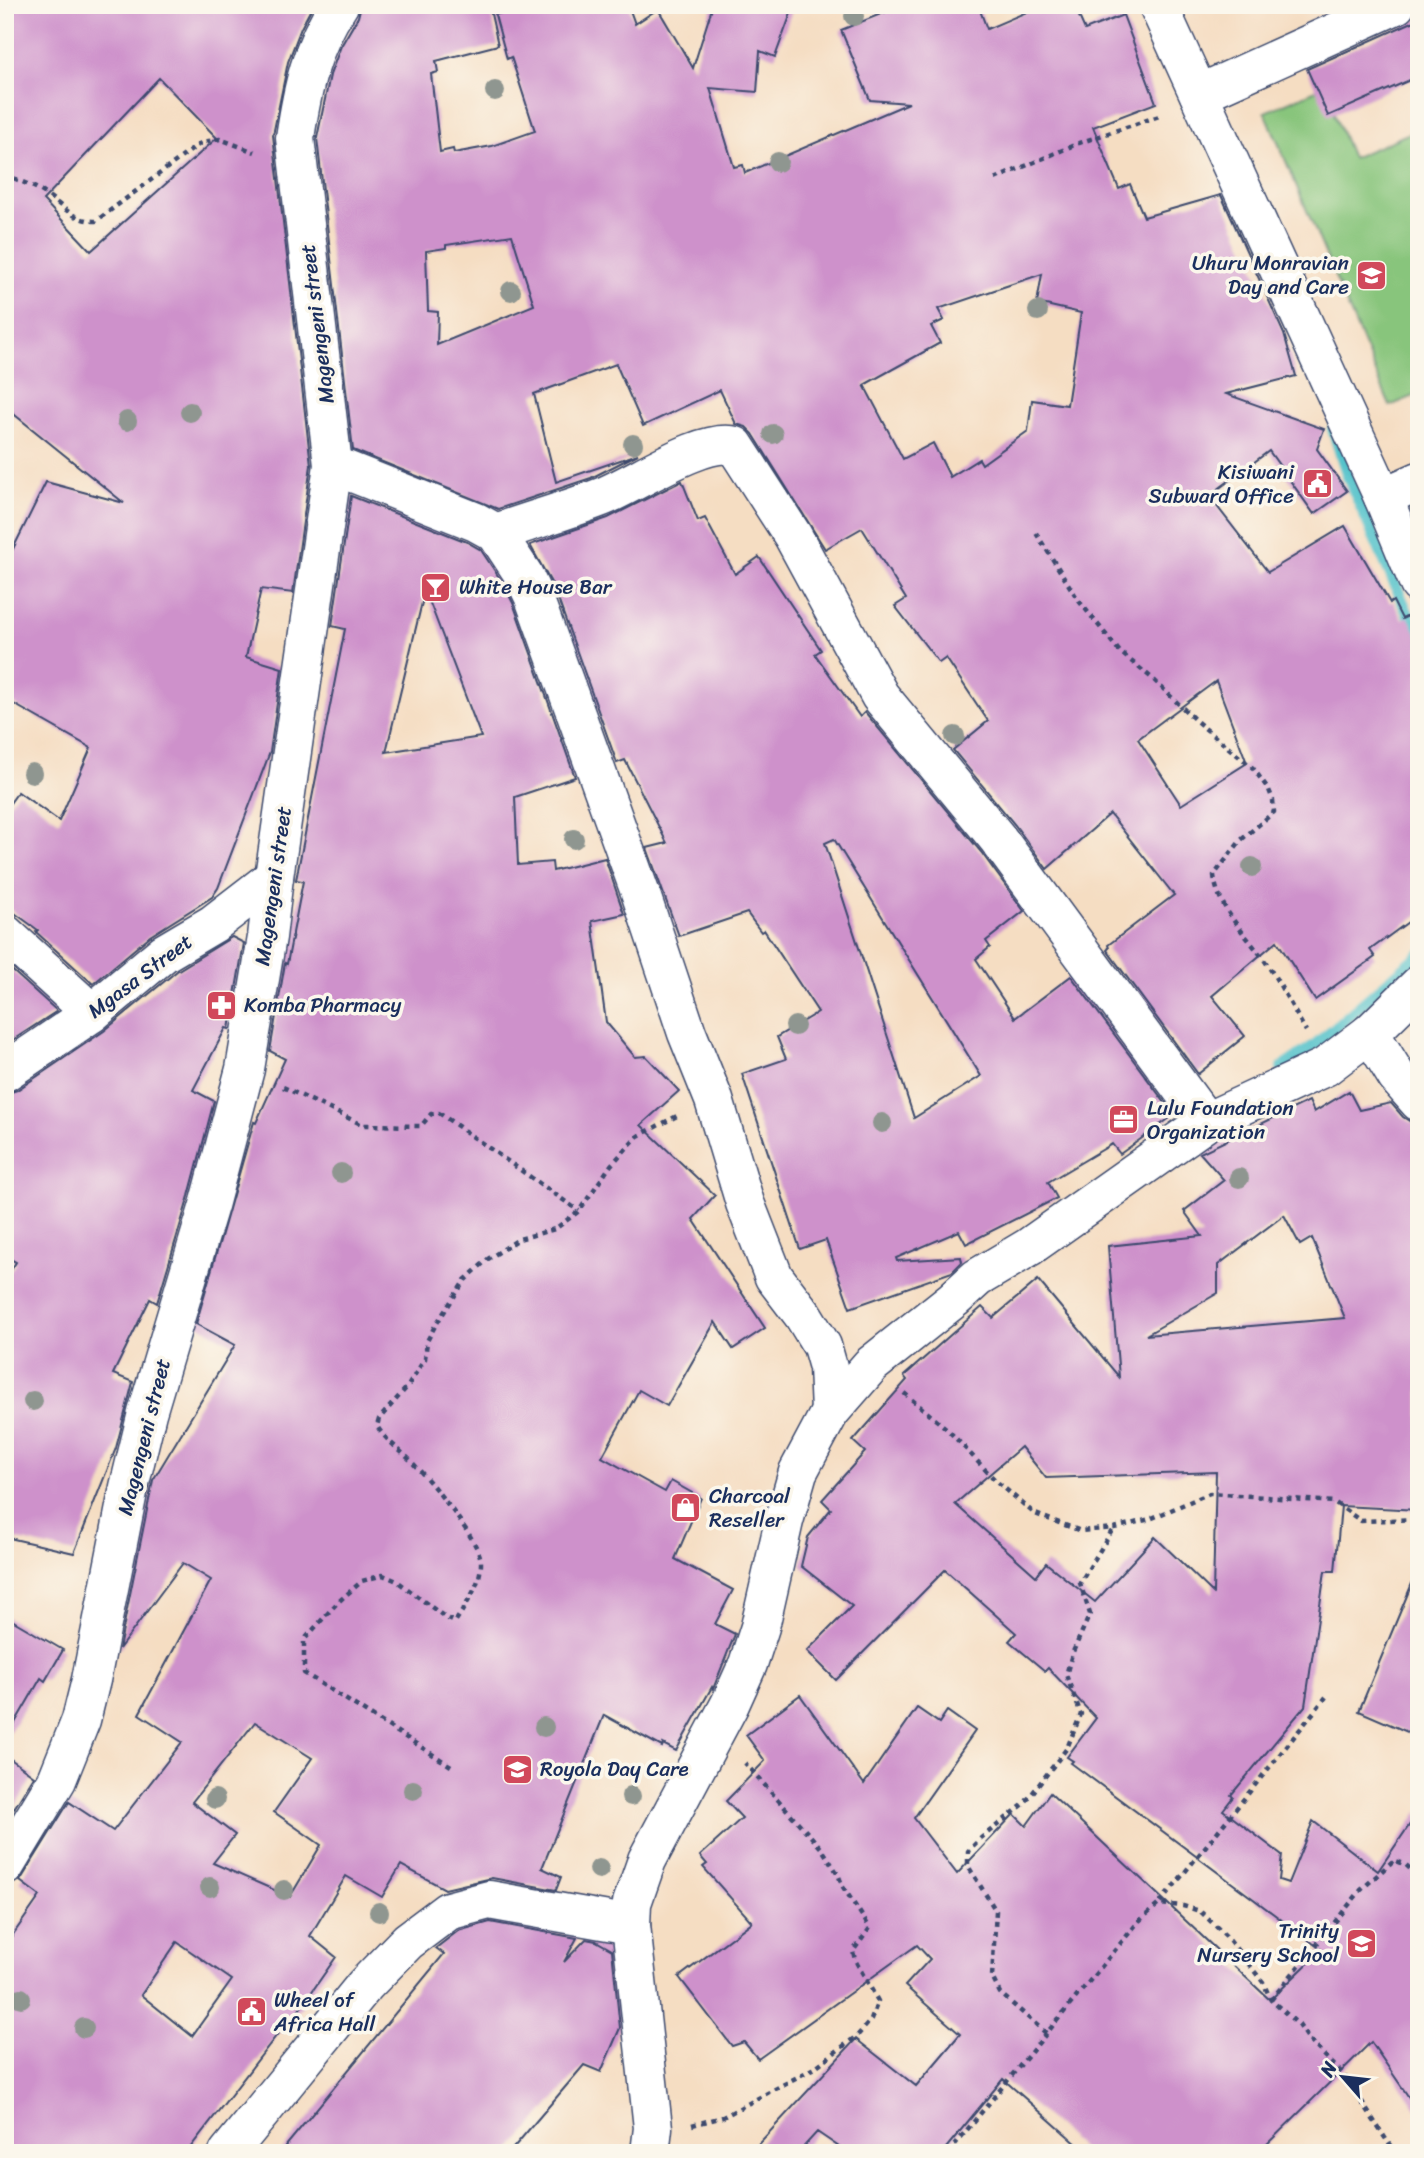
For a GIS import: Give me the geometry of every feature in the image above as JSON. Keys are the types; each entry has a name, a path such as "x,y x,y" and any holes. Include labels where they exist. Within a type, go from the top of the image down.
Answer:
{"street":[{"name":"Magengeni street","path":"5,1866 57,1780 81,1720 147,1413 210,1202 245,1069 267,937 333,465 295,138 301,93 310,65 339,5"},
{"path":"1158,5 1383,497 1419,584"},
{"path":"1199,94 1396,5"},
{"path":"496,533 599,498 678,459 720,444 735,446 793,536 880,696 998,839 1206,1122"},
{"path":"333,465 476,522 496,533 523,575 533,595 636,880 687,1033 713,1100 745,1203 774,1277 803,1315 822,1346 828,1367 830,1412"},
{"path":"1383,497 1419,481"},
{"name":"Mgasa Street","path":"5,1072 92,1013 164,953 213,924 274,877"},
{"path":"5,934 92,1013"},
{"path":"651,2141 631,1925 632,1903 646,1860 716,1731 748,1664 760,1627 798,1472 830,1412 872,1365 977,1278 1029,1247 1206,1122 1325,1067 1370,1033 1419,985"},
{"path":"1370,1033 1397,1077 1419,1102"},
{"path":"228,2153 365,1985 408,1941 447,1911 489,1900 631,1925"}],"path":[{"path":"995,179 1079,143 1181,108 1199,94"},
{"path":"5,173 41,191 77,218 96,221 202,142 220,139 255,153 295,138"},
{"path":"1035,533 1079,601 1119,652 1253,768 1269,790 1274,812 1228,855 1214,875 1215,883 1222,900 1266,963 1325,1067"},
{"path":"245,1069 363,1125 421,1126 430,1114 439,1113 579,1211"},
{"path":"451,1766 303,1673 304,1640 337,1603 362,1581 383,1574 455,1622 472,1597 481,1563 478,1546 412,1462 382,1435 377,1426 379,1419 408,1387 425,1359 427,1341 465,1280 488,1259 519,1239 555,1229 579,1211 611,1165 638,1136 713,1100"},
{"path":"872,1365 947,1430 996,1481 1035,1514 1081,1531 1114,1528 1150,1519 1210,1493 1334,1502 1361,1521 1419,1519"},
{"path":"1046,2034 1000,1993 992,1977 996,1911 968,1866 968,1851 1024,1804 1067,1748 1081,1714 1066,1675 1072,1654 1090,1614 1080,1583 1114,1528"},
{"path":"948,2153 1139,1921 1159,1904 1326,1697"},
{"path":"651,2141 723,2117 814,2068 857,2036 871,2020 878,2001 855,1960 853,1951 870,1928 843,1887 838,1874 822,1849 716,1731"},
{"path":"1271,2000 1361,1890 1394,1860 1419,1877"},
{"path":"1159,1904 1200,1911 1226,1936 1263,1982 1271,2000 1299,2025 1310,2041 1344,2075 1395,2153"}],"green space":[{"path":"1323,87 1352,158 1419,129 1419,394 1390,406 1265,112"}],"building":[{"path":"5,5 313,5 288,62 273,135 311,465 293,593 261,589 246,657 282,668 270,752 218,888 212,897 150,936 93,984 36,932 38,930 5,906 5,810 18,792 59,821 91,748 5,699 5,565 46,482 124,503 5,407","holes":["159,78 217,138 91,251 43,200"]},
{"path":"361,5 489,5 498,45 436,61 438,72 431,74 440,152 453,149 454,153 492,146 535,131 511,57 507,59 495,15 525,5 628,5 635,24 658,9 693,68 713,5 794,5 775,57 760,51 757,92 710,88 734,167 743,165 745,173 909,103 870,100 841,30 903,5 978,5 987,29 1043,5 1074,5 1085,30 1123,15 1156,103 1093,127 1119,189 1130,184 1144,217 1221,195 1284,334 1296,376 1226,394 1324,429 1317,449 1347,491 1314,514 1269,451 1209,496 1268,572 1345,526 1390,603 1393,601 1402,619 1408,616 1419,639 1419,914 1370,950 1375,957 1315,1000 1277,941 1212,996 1245,1036 1198,1074 1107,950 1108,945 1174,895 1110,814 1047,869 1015,825 953,750 988,721 946,658 939,663 895,606 906,599 862,528 825,549 753,434 746,427 736,424 720,390 643,426 616,364 534,394 556,482 638,454 591,478 498,509 353,450 317,138 330,75 341,46 358,17","holes":["512,235 534,305 437,345 438,312 428,311 426,251 446,248 446,245","1042,274 1037,303 1081,313 1067,405 1032,400 1028,431 982,464 979,459 950,477 933,443 903,459 864,385 940,343 931,326 944,320 938,309","1216,681 1247,763 1181,805 1138,739"]},
{"path":"1419,19 1419,76 1328,116 1307,69"},
{"path":"682,481 698,521 705,518 735,574 759,557 821,650 815,654 860,717 865,712 981,852 1024,911 986,941 990,947 976,959 1015,1018 1071,976 1174,1115 1120,1154 1112,1144 1048,1182 1057,1198 966,1244 959,1231 896,1258 897,1261 961,1257 962,1262 952,1272 850,1308 826,1240 800,1249 742,1074 786,1059 777,1037 818,1012 764,930 761,932 747,913 679,936 647,848 667,843 625,760 617,763 554,588 530,545 608,518","holes":["834,839 981,1076 914,1118 825,843"]},
{"path":"351,496 481,550 513,603 575,777 515,797 518,865 552,862 553,871 605,858 624,914 592,921 606,1022 635,1057 646,1056 679,1091 641,1125 715,1195 693,1219 765,1328 733,1349 715,1322 667,1406 639,1390 602,1457 665,1492 671,1481 701,1498 675,1559 733,1590 715,1624 735,1634 713,1689 712,1687 676,1751 663,1744 662,1747 604,1715 542,1868 561,1877 556,1890 492,1878 445,1889 401,1865 382,1897 346,1876 310,1936 336,1957 283,2033 280,2031 186,2153 5,2153 5,1946 40,1896 20,1881 69,1802 113,1831 182,1742 139,1714 211,1580 183,1563 119,1649 153,1480 235,1345 196,1324 254,1122 256,1123 285,1059 270,1051 303,881 296,880 345,629 332,626","holes":["425,590 481,737 386,752","255,1722 312,1758 274,1812 321,1845 290,1897 213,1863 235,1835 192,1802","177,1942 232,1980 192,2036 141,1995"]},
{"path":"232,937 244,943 229,1029 226,1028 193,1090 214,1101 189,1196 157,1303 150,1299 113,1374 133,1382 116,1448 74,1553 5,1537 5,1280 16,1262 5,1256 5,1094 17,1090 104,1031 177,971"},
{"path":"5,964 57,1011 5,1045"},
{"path":"1349,1091 1359,1110 1391,1103 1403,1117 1419,1123 1419,1510 1341,1506 1335,1571 1325,1571 1305,1706 1231,1795 1233,1797 1223,1810 1282,1855 1279,1880 1288,1883 1313,1821 1378,1871 1419,1811 1419,2112 1371,2042 1258,2153 1087,2153 1003,2079 942,2153 848,2153 817,2132 798,2153 750,2153 856,2039 916,2086 960,2034 905,1986 930,1959 917,1945 758,2059 744,2042 732,2046 679,1977 752,1922 703,1867 707,1864 700,1856 742,1818 726,1801 765,1761 746,1735 800,1695 864,1784 917,1708 939,1723 947,1711 975,1731 914,1818 957,1874 1014,1814 1026,1826 1050,1793 1270,2000 1322,1950 1071,1763 1073,1761 1067,1757 1096,1718 1048,1668 1045,1671 1009,1641 1016,1633 945,1570 836,1680 807,1651 852,1606 801,1566 808,1537 831,1509 822,1500 865,1452 853,1441 907,1380 904,1376 982,1307 993,1318 1038,1280 1119,1377 1108,1246 1202,1236 1184,1211 1224,1180 1200,1153 1309,1101 1314,1112","holes":["1284,1215 1300,1245 1312,1238 1345,1318 1146,1335 1218,1293 1218,1265","1021,1447 1046,1478 1216,1472 1213,1593 1155,1537 1095,1602 1046,1563 1036,1576 955,1504"]},
{"path":"1419,1569 1419,1737 1359,1711"},
{"path":"5,1616 63,1650 45,1681 41,1678 5,1740"},
{"path":"5,1755 34,1776 5,1823"},
{"path":"490,1922 577,1938 564,1962 586,1939 612,1950 620,2028 601,2072 584,2065 509,2153 280,2153 444,1954 436,1948 458,1931"}],"waterway":[{"path":"1333,429 1348,477 1419,639"},
{"path":"1282,1068 1314,1046 1419,955"}],"place":[{"name":"Uhuru Monravian Day and Care","path":"1372,275"},
{"name":"Kisiwani Subward Office","path":"1317,484"},
{"name":"White House Bar","path":"436,587"},
{"name":"Komba Pharmacy","path":"221,1005"},
{"name":"Lulu Foundation Organization","path":"1124,1120"},
{"name":"Charcoal Reseller","path":"686,1508"},
{"name":"Royola Day Care","path":"517,1769"},
{"name":"Trinity Nursery School","path":"1362,1943"},
{"name":"Wheel of Africa Hall","path":"251,2012"}]}
